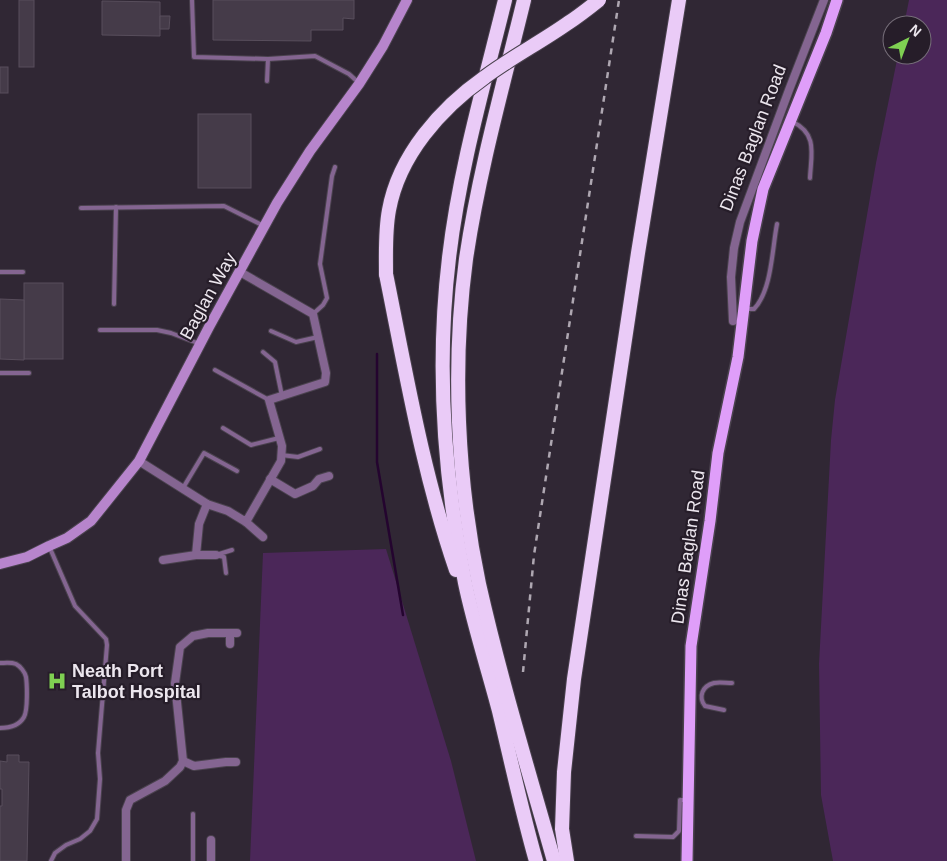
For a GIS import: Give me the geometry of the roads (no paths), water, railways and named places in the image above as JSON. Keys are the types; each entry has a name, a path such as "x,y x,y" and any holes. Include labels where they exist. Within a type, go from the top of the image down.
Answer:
{"highway":[{"path":"505,0 468,149 448,259 442,368 444,424 448,474 459,552 536,861"},
{"path":"524,0 486,154 466,260 459,370 459,424 470,533 479,582 505,686 554,861"},
{"path":"478,634 439,520 407,379 386,274 386,239 389,209 397,182 409,156 428,129 454,102 484,77 568,24 599,0"},
{"path":"567,861 562,829 564,772 574,679 638,253 679,0"}],"main road":[{"name":"Dinas Baglan Road","path":"687,861 688,800 696,697 691,646 718,453 738,357 752,241 763,189 826,34 837,0"}],"street":[{"name":"Baglan Way","path":"0,564 27,557 67,538 91,521 139,461 264,226 310,151 360,84 383,46 407,0"},
{"name":"Dinas Baglan Road","path":"733,321 731,277 734,248 740,222 824,0"},
{"path":"240,272 313,314 326,373 325,382 269,400 282,446 281,461 246,522"},
{"path":"139,461 207,504 228,511 246,522 263,537"},
{"path":"270,479 295,494 313,486 320,479 329,476"},
{"path":"196,555 199,524 207,504"},
{"path":"163,560 196,555 216,555"},
{"path":"126,861 126,810 130,800 165,781 180,767 183,761 175,682 180,648 193,636 208,633 234,633 230,644"},
{"path":"226,752 226,762"},
{"path":"183,761 194,766 236,762"},
{"path":"211,840 211,861"}],"lane":[{"path":"192,0 194,57 268,59 316,56 349,74 360,84"},
{"path":"267,81 268,59"},
{"path":"791,121 804,128 811,140 810,178"},
{"path":"313,314 323,305 327,298 320,264 332,176 335,168"},
{"path":"81,208 224,206 264,226"},
{"path":"114,304 116,207"},
{"path":"744,308 754,309 760,303 766,289 777,224"},
{"path":"0,272 23,272"},
{"path":"100,330 157,330 200,344"},
{"path":"271,331 296,342 318,337"},
{"path":"264,352 275,362 282,396"},
{"path":"215,370 269,400"},
{"path":"0,373 29,373"},
{"path":"223,428 251,445 279,438"},
{"path":"281,455 298,457 320,449"},
{"path":"183,488 204,453 237,471"},
{"path":"49,546 75,606 106,639 107,644 98,753 100,779 96,819 90,831 55,853 51,861"},
{"path":"216,555 232,550"},
{"path":"216,555 224,558 226,573"},
{"path":"0,663 15,664 26,675 26,711 24,717 18,724 8,728 0,728"},
{"path":"724,710 705,706 696,697 710,685 732,683"},
{"path":"636,836 673,837 677,835 679,831 680,800 688,800"},
{"path":"193,814 193,861"}],"waterway":[{"path":"377,354 377,462 403,615"}],"railway":[{"path":"523,672 534,555 619,0"}],"place":[{"name":"Neath Port Talbot Hospital","path":"57,681"}]}
